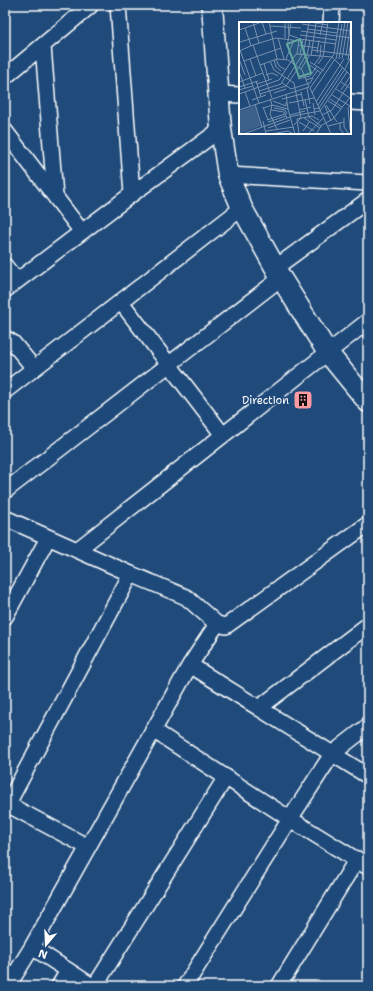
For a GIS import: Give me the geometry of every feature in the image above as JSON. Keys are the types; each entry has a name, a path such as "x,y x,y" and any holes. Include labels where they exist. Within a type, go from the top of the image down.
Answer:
{"main road":[{"path":"212,5 221,129 228,175 242,208 278,273 328,352 368,402"}],"street":[{"path":"5,77 91,5"},
{"path":"118,5 132,194"},
{"path":"331,22 332,5"},
{"path":"43,46 55,196"},
{"path":"218,94 239,95"},
{"path":"351,102 368,103"},
{"path":"5,266 11,286 132,194 221,129"},
{"path":"5,131 82,232"},
{"path":"228,175 368,182"},
{"path":"5,492 168,364 368,200"},
{"path":"5,391 242,208"},
{"path":"121,302 222,435"},
{"path":"77,550 368,321"},
{"path":"5,338 13,343 34,368"},
{"path":"5,518 130,574 186,597 217,624 226,626 368,524"},
{"path":"5,617 48,538"},
{"path":"88,847 6,806 130,574"},
{"path":"8,986 32,947 190,665 217,624"},
{"path":"259,708 368,625"},
{"path":"190,665 368,776"},
{"path":"186,986 332,754 368,726"},
{"path":"153,730 290,819 362,863 279,986"},
{"path":"32,947 93,986 226,777"},
{"path":"59,986 68,971"}],"place":[{"name":"Direction","path":"303,400"}]}
